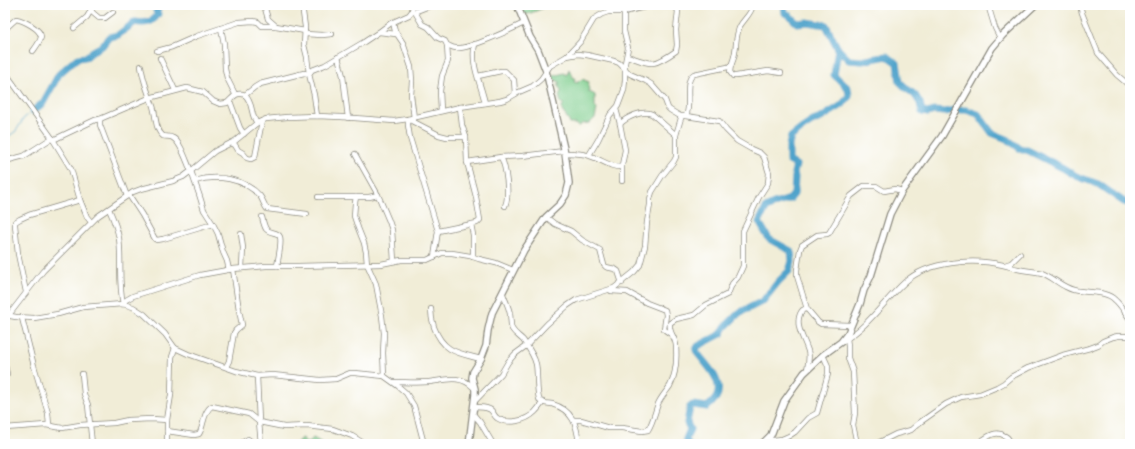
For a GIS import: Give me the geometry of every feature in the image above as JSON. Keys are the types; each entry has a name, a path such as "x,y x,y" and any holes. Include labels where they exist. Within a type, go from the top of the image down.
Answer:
{"street":[{"path":"88,5 99,18 113,12"},
{"path":"264,5 268,19 276,26"},
{"path":"302,5 305,33 304,45 307,57 308,74 314,95 317,116"},
{"path":"408,15 412,10 413,5"},
{"path":"245,95 255,87 266,82 304,73 308,74 312,70 338,57 393,22 432,5"},
{"path":"469,444 475,389 472,378 473,372 481,359 486,346 492,313 503,294 513,270 524,250 546,217 560,204 568,189 569,177 546,71 538,50 530,37 516,5"},
{"path":"612,5 613,11"},
{"path":"6,317 43,271 92,222 128,195 140,189 183,177 215,151 231,143 260,122 287,117 317,116 394,121 414,118 460,106 507,99 533,86 550,66 567,56 580,42 594,19 602,14 613,11 624,12 653,5"},
{"path":"627,56 646,63 656,63 662,61 676,51 678,11 674,5"},
{"path":"753,5 752,10 743,20 737,34 735,56 730,72 733,76 768,71 781,74"},
{"path":"988,5 995,28 1000,38"},
{"path":"841,342 848,333 860,304 864,290 871,276 890,214 902,191 942,136 988,55 1000,38 1035,5"},
{"path":"1080,5 1098,53 1116,75 1130,86"},
{"path":"74,28 87,17 91,10"},
{"path":"415,12 422,24 428,27 438,38 445,41 447,45 448,61 442,76 440,91 441,111"},
{"path":"589,155 610,115 616,109 624,90 625,63 628,48 624,31 624,12"},
{"path":"5,29 16,19 25,22 37,30 41,38 33,51"},
{"path":"157,51 172,47 197,36 239,22 258,22 262,26 276,26 305,33 322,35 332,34"},
{"path":"393,22 396,34 403,43 411,67 411,95 414,118"},
{"path":"447,45 459,48 475,44 524,23"},
{"path":"221,28 227,78 236,94"},
{"path":"379,32 396,34"},
{"path":"475,44 475,66 485,103"},
{"path":"567,56 587,54 619,63 630,74 651,84 665,100 668,108 680,116 718,121 738,141 760,153 764,157 769,173 769,178 765,188 743,231 743,266 738,277 732,284 730,291 726,296 706,305 694,315 676,319 670,323 669,327 676,343 674,375 670,385 658,403 648,430 642,431 609,428 581,420 574,420"},
{"path":"338,57 343,76 348,118"},
{"path":"160,58 175,90"},
{"path":"686,116 688,104 688,82 691,76 731,65"},
{"path":"141,66 158,130 163,136 172,137 176,140 183,152 195,181 204,210 214,224 223,252 231,269 242,324 234,333 229,360 226,367"},
{"path":"478,76 505,71 514,80 515,94"},
{"path":"5,72 71,169 80,200 87,217 92,222"},
{"path":"5,161 24,156 52,139 149,98 187,88 192,88 203,92 213,101 220,104 230,101 236,94 242,93 251,102 254,117 260,122"},
{"path":"230,101 240,128 244,134"},
{"path":"438,231 471,224 479,221 480,217 467,162 466,137 462,125 460,106"},
{"path":"616,109 625,150 622,167 622,181"},
{"path":"620,124 624,120 643,112 648,112 676,135"},
{"path":"474,404 501,374 515,354 526,346 567,306 576,300 614,288 634,272 641,261 645,246 647,218 652,192 676,157 676,135 681,122 680,116"},
{"path":"100,119 100,125 128,195 142,215 153,237 157,240 214,224"},
{"path":"408,119 439,135 447,137 466,137"},
{"path":"408,119 412,145 438,231 434,257"},
{"path":"231,143 235,145 247,158 252,159 255,157 260,122"},
{"path":"467,162 501,156 522,156 564,152 589,155 613,167 622,167"},
{"path":"355,154 378,195 392,230 394,262"},
{"path":"501,156 504,164 508,195 506,206"},
{"path":"195,181 206,178 224,177 249,186 261,197 263,204 267,209 307,214"},
{"path":"850,326 821,324 807,309 797,270 800,250 802,245 817,235 829,233 851,196 864,186 876,186 884,191 902,191"},
{"path":"318,197 369,197 378,195"},
{"path":"356,197 354,203 354,216 366,248 367,264 376,284 382,316 384,333 384,376"},
{"path":"26,292 18,254 15,222 29,215 80,200"},
{"path":"109,209 119,238 119,278 123,304"},
{"path":"262,217 266,230 277,234 280,237 277,266"},
{"path":"546,217 600,250 604,265 618,272 622,283"},
{"path":"471,224 473,235 473,257"},
{"path":"240,234 243,248 242,268"},
{"path":"123,304 126,300 133,296 156,288 200,275 242,268 381,264 401,260 422,260 447,253 467,255 496,263 513,270"},
{"path":"1005,265 1011,263 1020,254"},
{"path":"764,443 771,435 784,401 807,370 823,355 870,319 906,280 926,270 948,263 963,261 1005,265 1044,274 1065,286 1079,291 1100,293 1110,296 1115,299 1130,319"},
{"path":"608,291 626,292 665,310 666,315 664,330 672,335"},
{"path":"503,294 509,310 513,330 532,353 535,360 538,373 540,399 543,402 558,406 568,413 574,420 578,431 579,444"},
{"path":"6,317 34,318 58,314 83,307 123,304 133,307 144,314 165,334 175,348 226,367 257,376 273,375 320,380 336,379 350,373 384,376 406,392 414,406 424,444"},
{"path":"431,309 431,318 437,336 444,345 454,351 481,359"},
{"path":"807,309 801,311 798,327 808,351 809,357 807,370"},
{"path":"22,318 48,413 49,426"},
{"path":"876,444 896,434 911,430 946,404 961,397 980,394 997,387 1011,377 1028,368 1063,355 1090,348 1113,337 1130,336"},
{"path":"847,338 848,358 853,372 855,413 853,425 857,444"},
{"path":"167,444 167,420 172,395 172,357 175,348"},
{"path":"764,443 782,440 789,436 795,432 808,418 816,413 828,374 828,366 823,355"},
{"path":"5,366 5,376"},
{"path":"82,374 84,394 88,405 92,444"},
{"path":"257,376 261,444"},
{"path":"393,382 429,382 457,379 470,383 475,389"},
{"path":"474,404 488,408 497,418 501,420 511,422 522,419 534,413 543,402"},
{"path":"167,431 194,435 198,434 201,431 208,409 212,406 248,414 259,422 284,427 307,426 333,429 352,436 365,444"},
{"path":"473,414 480,422 493,444"},
{"path":"5,428 49,426 62,428 138,420 167,420"},
{"path":"977,444 992,434 1001,433 1008,438 1010,444"},
{"path":"240,444 248,439 254,444"},
{"path":"884,441 889,444"}],"green space":[{"path":"521,5 551,5 523,16"},
{"path":"569,69 572,76 575,78 574,82 578,83 578,81 584,79 585,81 589,82 588,91 595,95 595,107 597,109 595,118 590,123 581,124 580,126 577,124 570,124 562,111 562,106 564,104 561,103 559,95 561,92 558,86 560,82 553,79 553,76 564,73 567,75"},
{"path":"303,438 305,442 309,442 313,438 324,444 296,444"}],"waterway":[{"path":"33,111 43,103 59,74 76,59 86,57 102,46 109,37 118,35 135,22 145,23 151,21 158,14 156,11 161,5"},
{"path":"688,444 686,439 690,429 687,423 690,407 693,405 707,407 716,398 718,392 717,380 698,354 696,350 698,346 721,334 725,327 739,313 763,301 789,271 792,261 791,251 769,239 759,222 766,208 790,199 794,194 794,173 796,165 789,161 789,145 791,137 813,121 821,118 842,105 849,96 848,88 834,75 838,49 826,25 807,22 797,23 785,13 784,5"},
{"path":"838,49 849,60 862,61 887,56 897,63 900,82 915,95 920,103 922,112 945,112 955,110"},
{"path":"958,110 966,110 978,114 992,133 1007,139 1022,150 1027,150 1076,176 1098,184 1124,202 1130,204"},
{"path":"5,139 16,131 24,118 31,113"}]}
